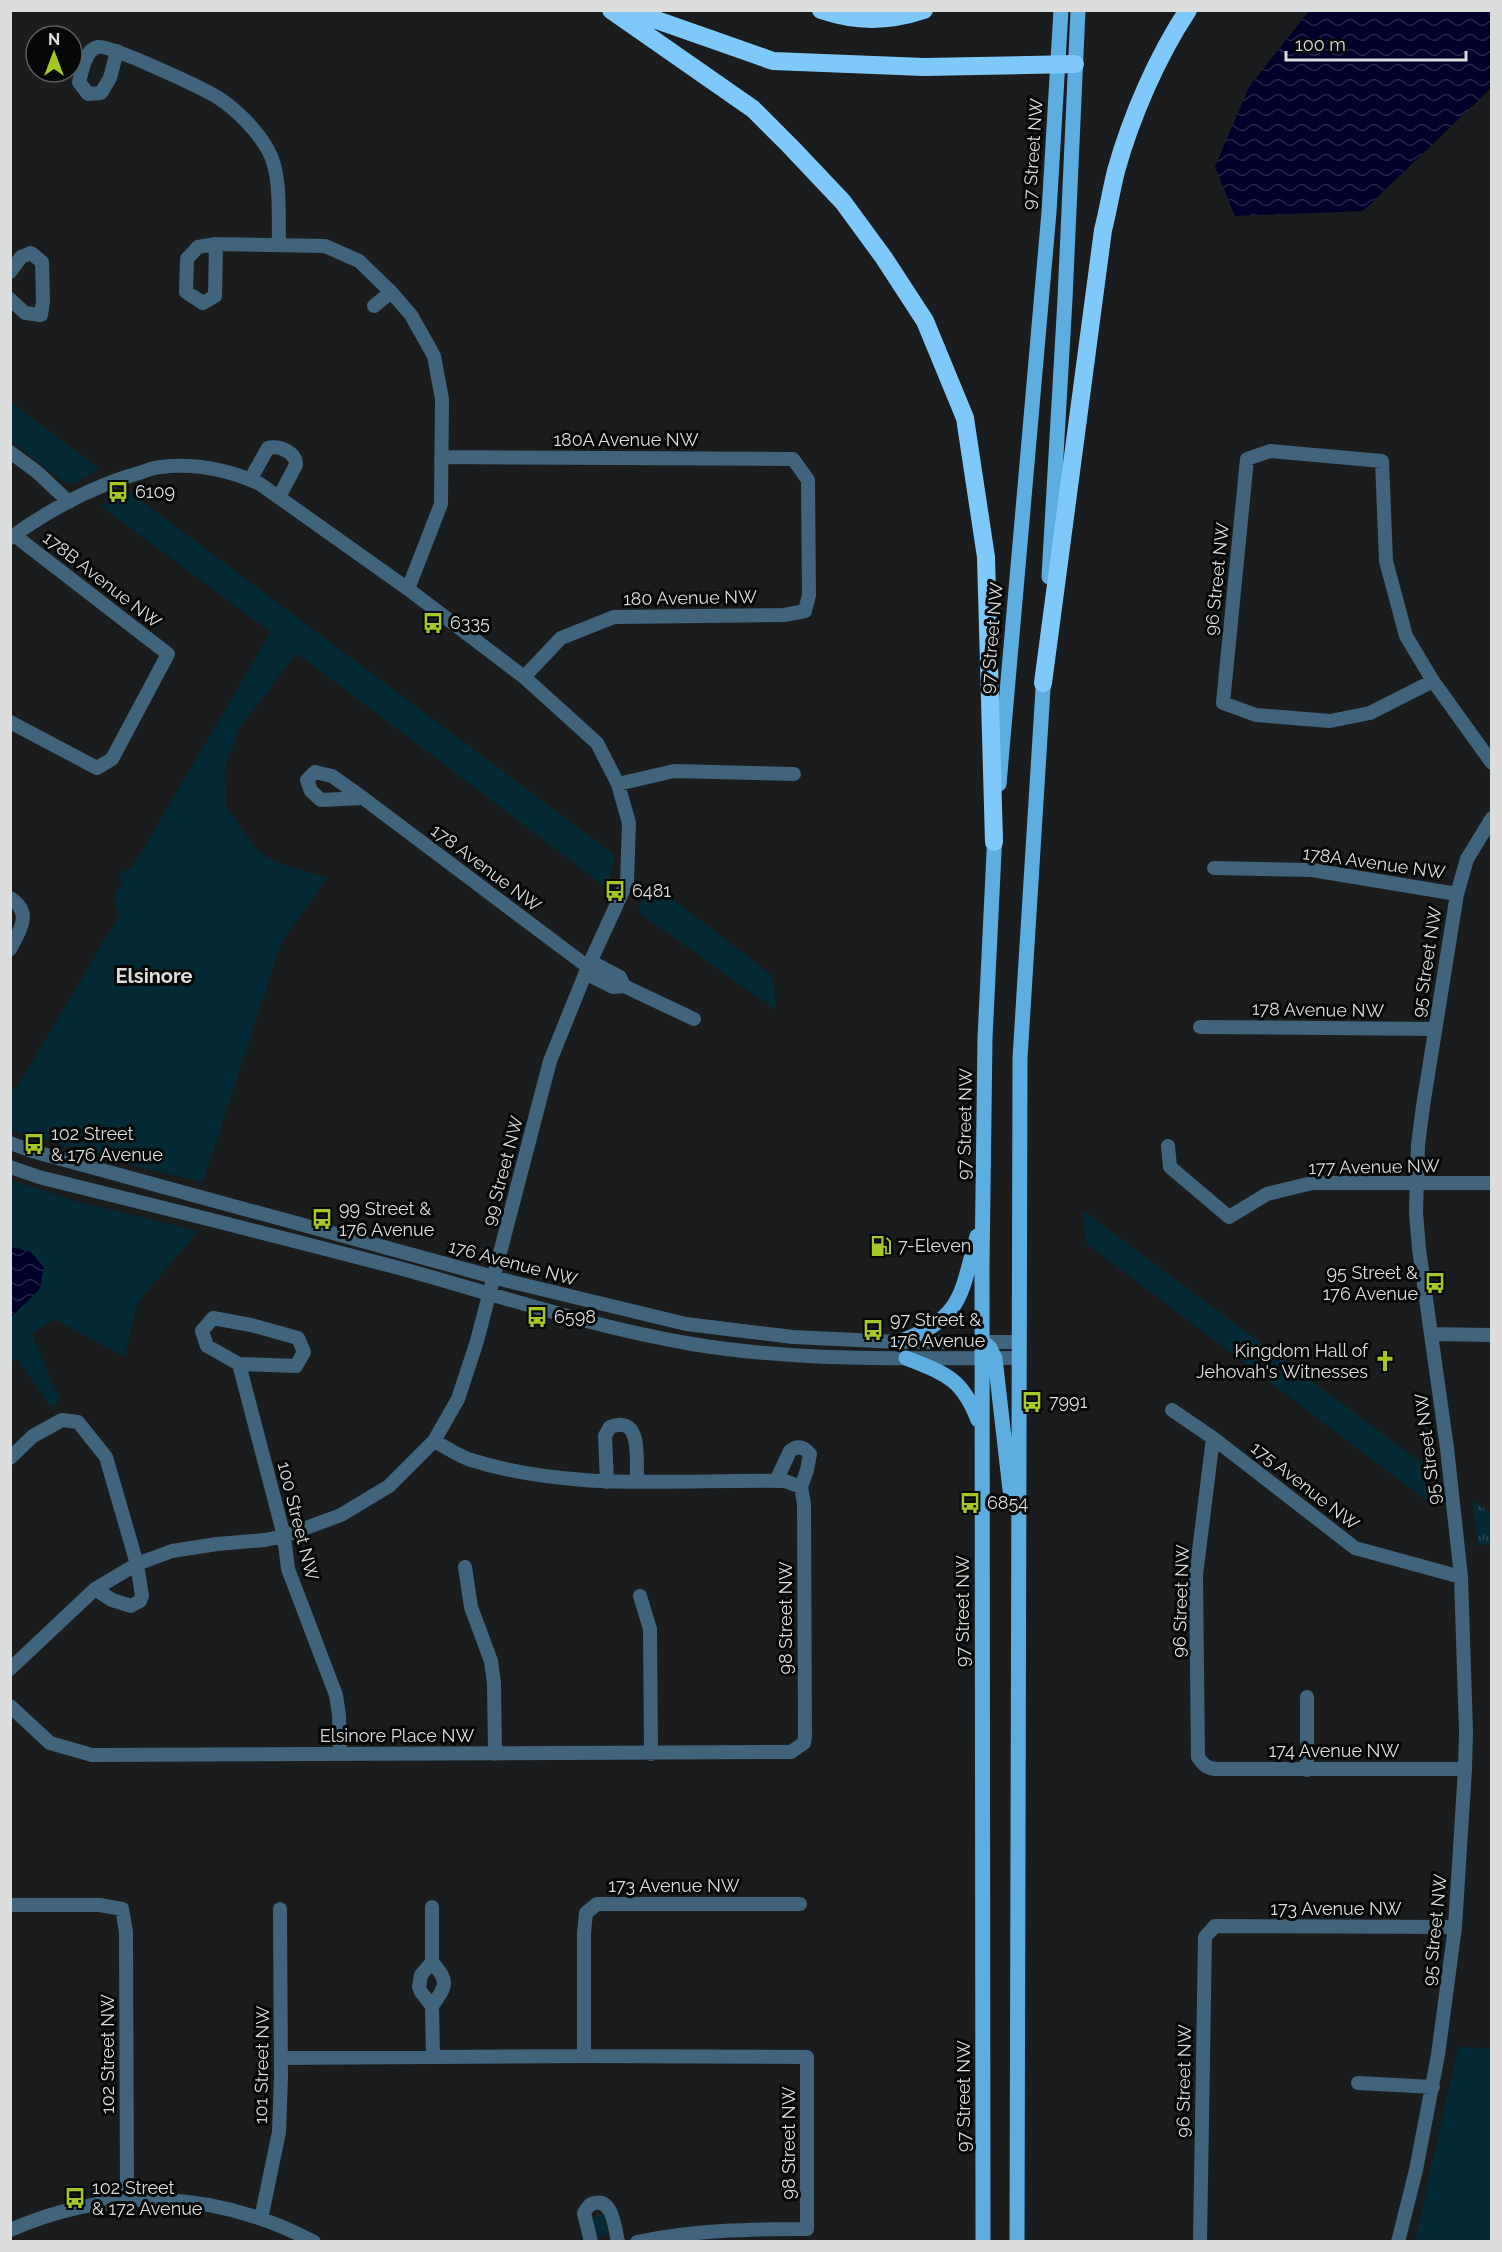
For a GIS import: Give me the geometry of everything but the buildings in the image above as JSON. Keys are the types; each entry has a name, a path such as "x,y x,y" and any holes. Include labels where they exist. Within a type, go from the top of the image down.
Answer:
{"highway":[{"path":"611,10 753,109 843,202 884,258 925,321 964,418 986,557 994,842"},
{"path":"628,10 773,61 924,67 1066,64"},
{"path":"821,10 845,18 877,20 907,16 924,10"},
{"path":"1043,684 1106,220 1117,170 1131,127 1154,71 1188,10"}],"main road":[{"name":"97 Street NW","path":"1017,2241 1020,1058 1065,299 1066,64 1061,10"},
{"name":"97 Street NW","path":"983,1342 985,1038 994,842 1049,212 1066,64 1078,10"},
{"path":"899,1342 925,1332 941,1321 952,1309 960,1295 984,1213"},
{"path":"983,1342 990,1347 988,1358 1018,1565"},
{"path":"906,1358 940,1371 955,1381 971,1400 982,1429"},
{"name":"97 Street NW","path":"983,2241 982,1429 988,1358"}],"street":[{"path":"117,51 217,98 242,117 262,140 269,151 277,176 279,245"},
{"path":"216,244 325,246 359,261 411,315 434,356 442,399 441,504 408,590"},
{"path":"10,272 21,257 31,253 42,262 41,315 25,313 10,299"},
{"path":"374,306 391,292"},
{"path":"250,480 268,448 279,447 286,451 296,460 296,465 279,497"},
{"name":"96 Street NW","path":"1270,451 1382,462 1386,561 1406,636 1433,681 1370,712 1330,721 1256,715 1223,703 1247,459 1270,451"},
{"path":"10,452 37,472 69,502"},
{"name":"180A Avenue NW","path":"441,457 793,459 808,480 809,595"},
{"path":"12,536 34,521 110,481 160,466 206,468 236,473 279,497 524,677"},
{"name":"178B Avenue NW","path":"10,722 97,768 112,759 168,654 12,536"},
{"name":"180 Avenue NW","path":"524,677 561,638 614,616 784,615 805,611 809,595"},
{"name":"99 Street NW","path":"284,1536 341,1515 389,1486 434,1441 458,1399 494,1277 550,1060 588,967 627,882 629,823 618,784 597,743 524,677"},
{"path":"1433,681 1491,764"},
{"path":"618,784 674,771 794,774"},
{"name":"178 Avenue NW","path":"363,798 588,967"},
{"name":"95 Street NW","path":"1398,2241 1416,2170 1433,2087 1455,1927 1466,1732 1461,1577 1447,1448 1419,1250 1417,1182 1422,1115 1457,894 1467,859 1491,818"},
{"name":"178A Avenue NW","path":"1214,868 1312,870 1457,894"},
{"path":"10,898 20,906 24,913 23,924 10,949"},
{"path":"588,967 597,965 620,977 624,986 694,1019"},
{"name":"178 Avenue NW","path":"1200,1027 1435,1029"},
{"name":"176 Avenue NW","path":"10,1143 32,1151 494,1277 618,1309 696,1326 767,1335 899,1342 1018,1342"},
{"name":"177 Avenue NW","path":"1168,1146 1170,1167 1228,1217 1267,1194 1312,1184 1491,1183"},
{"name":"176 Avenue NW","path":"10,1167 39,1177 410,1272 489,1295 693,1344 795,1355 1018,1358"},
{"path":"213,1318 252,1325 298,1338 304,1352 296,1366 239,1364 207,1346 202,1331 213,1318"},
{"path":"1432,1334 1491,1335"},
{"name":"100 Street NW","path":"239,1364 284,1536 288,1569 336,1695 340,1754"},
{"name":"175 Avenue NW","path":"1172,1410 1213,1438 1355,1548 1461,1577"},
{"path":"10,1458 33,1436 62,1420 78,1422 106,1457 137,1564 142,1596 135,1605 131,1606 122,1604 95,1589"},
{"path":"607,1482 605,1436 610,1427 618,1424 625,1424 633,1429 637,1481"},
{"name":"96 Street NW","path":"1203,1765 1198,1757 1196,1575 1213,1438"},
{"path":"434,1441 469,1459 525,1474 607,1482 776,1481 801,1487 810,1454 800,1447 790,1451 776,1481"},
{"name":"98 Street NW","path":"799,1748 804,1743 805,1736 804,1504 801,1487"},
{"path":"10,1669 95,1589 137,1564 172,1551 284,1536"},
{"path":"465,1567 471,1607 491,1661 494,1683 495,1754"},
{"path":"640,1596 650,1629 651,1754"},
{"path":"1307,1698 1307,1770"},
{"name":"Elsinore Place NW","path":"10,1706 50,1743 92,1755 779,1754 792,1752 799,1748"},
{"name":"174 Avenue NW","path":"1203,1765 1211,1769 1465,1769"},
{"name":"173 Avenue NW","path":"584,2056 584,1933 586,1913 597,1904 800,1904"},
{"name":"102 Street NW","path":"10,1905 99,1905 122,1909 126,1932 127,2199"},
{"path":"432,1907 432,1962 445,1982 442,1992 432,2006 433,2056"},
{"name":"101 Street NW","path":"261,2219 279,2132 280,1909"},
{"name":"96 Street NW","path":"1200,2241 1205,1937 1215,1926"},
{"name":"173 Avenue NW","path":"1215,1926 1455,1927"},
{"path":"432,1962 419,1981 421,1992 432,2006"},
{"path":"281,2058 584,2056"},
{"name":"98 Street NW","path":"584,2056 807,2057 807,2229 722,2230 637,2241"},
{"path":"1358,2083 1433,2087"},
{"path":"10,2230 69,2209 127,2199 189,2201 238,2211 314,2241"},
{"path":"591,2241 584,2213 589,2205 598,2202 610,2209 618,2241"}],"green space":[{"path":"10,402 100,469 71,485 63,481 11,441"},
{"path":"131,493 615,855 607,888 297,653 239,729 225,769 226,807 256,848 266,856 281,864 328,878 282,941 203,1182 135,1166 11,1130 11,1090 18,1086 120,914 115,902 122,883 119,873 132,868 271,632 101,506"},
{"path":"650,882 773,976 776,1010 638,912"},
{"path":"11,1180 75,1201 198,1231 137,1303 125,1357 54,1319 32,1334 60,1401 51,1407 17,1359 11,1363 11,1317 40,1289 31,1252 11,1247"},
{"path":"1083,1210 1426,1466 1430,1503 1086,1243"},
{"path":"1473,1500 1491,1514 1491,1545 1478,1545"},
{"path":"1458,2047 1491,2048 1491,2241 1415,2241"},
{"path":"598,2214 605,2217 608,2229 606,2235 602,2237 595,2233 592,2220"}],"water":[{"path":"1309,11 1491,11 1491,88 1363,211 1235,216 1215,167 1249,87"},
{"path":"11,1247 31,1252 44,1267 40,1289 11,1317"}],"place":[{"name":"6109","path":"118,492"},
{"name":"6335","path":"433,623"},
{"name":"6481","path":"615,891"},
{"name":"102 Street & 176 Avenue","path":"34,1144"},
{"name":"99 Street & 176 Avenue","path":"322,1219"},
{"name":"7-Eleven","path":"881,1246"},
{"name":"95 Street & 176 Avenue","path":"1435,1283"},
{"name":"6598","path":"537,1317"},
{"name":"97 Street & 176 Avenue","path":"873,1330"},
{"name":"Kingdom Hall of Jehovah's Witnesses","path":"1385,1361"},
{"name":"7991","path":"1032,1402"},
{"name":"6854","path":"970,1503"},
{"name":"102 Street & 172 Avenue","path":"75,2198"}],"district":[{"name":"Elsinore","path":"154,976"}]}
